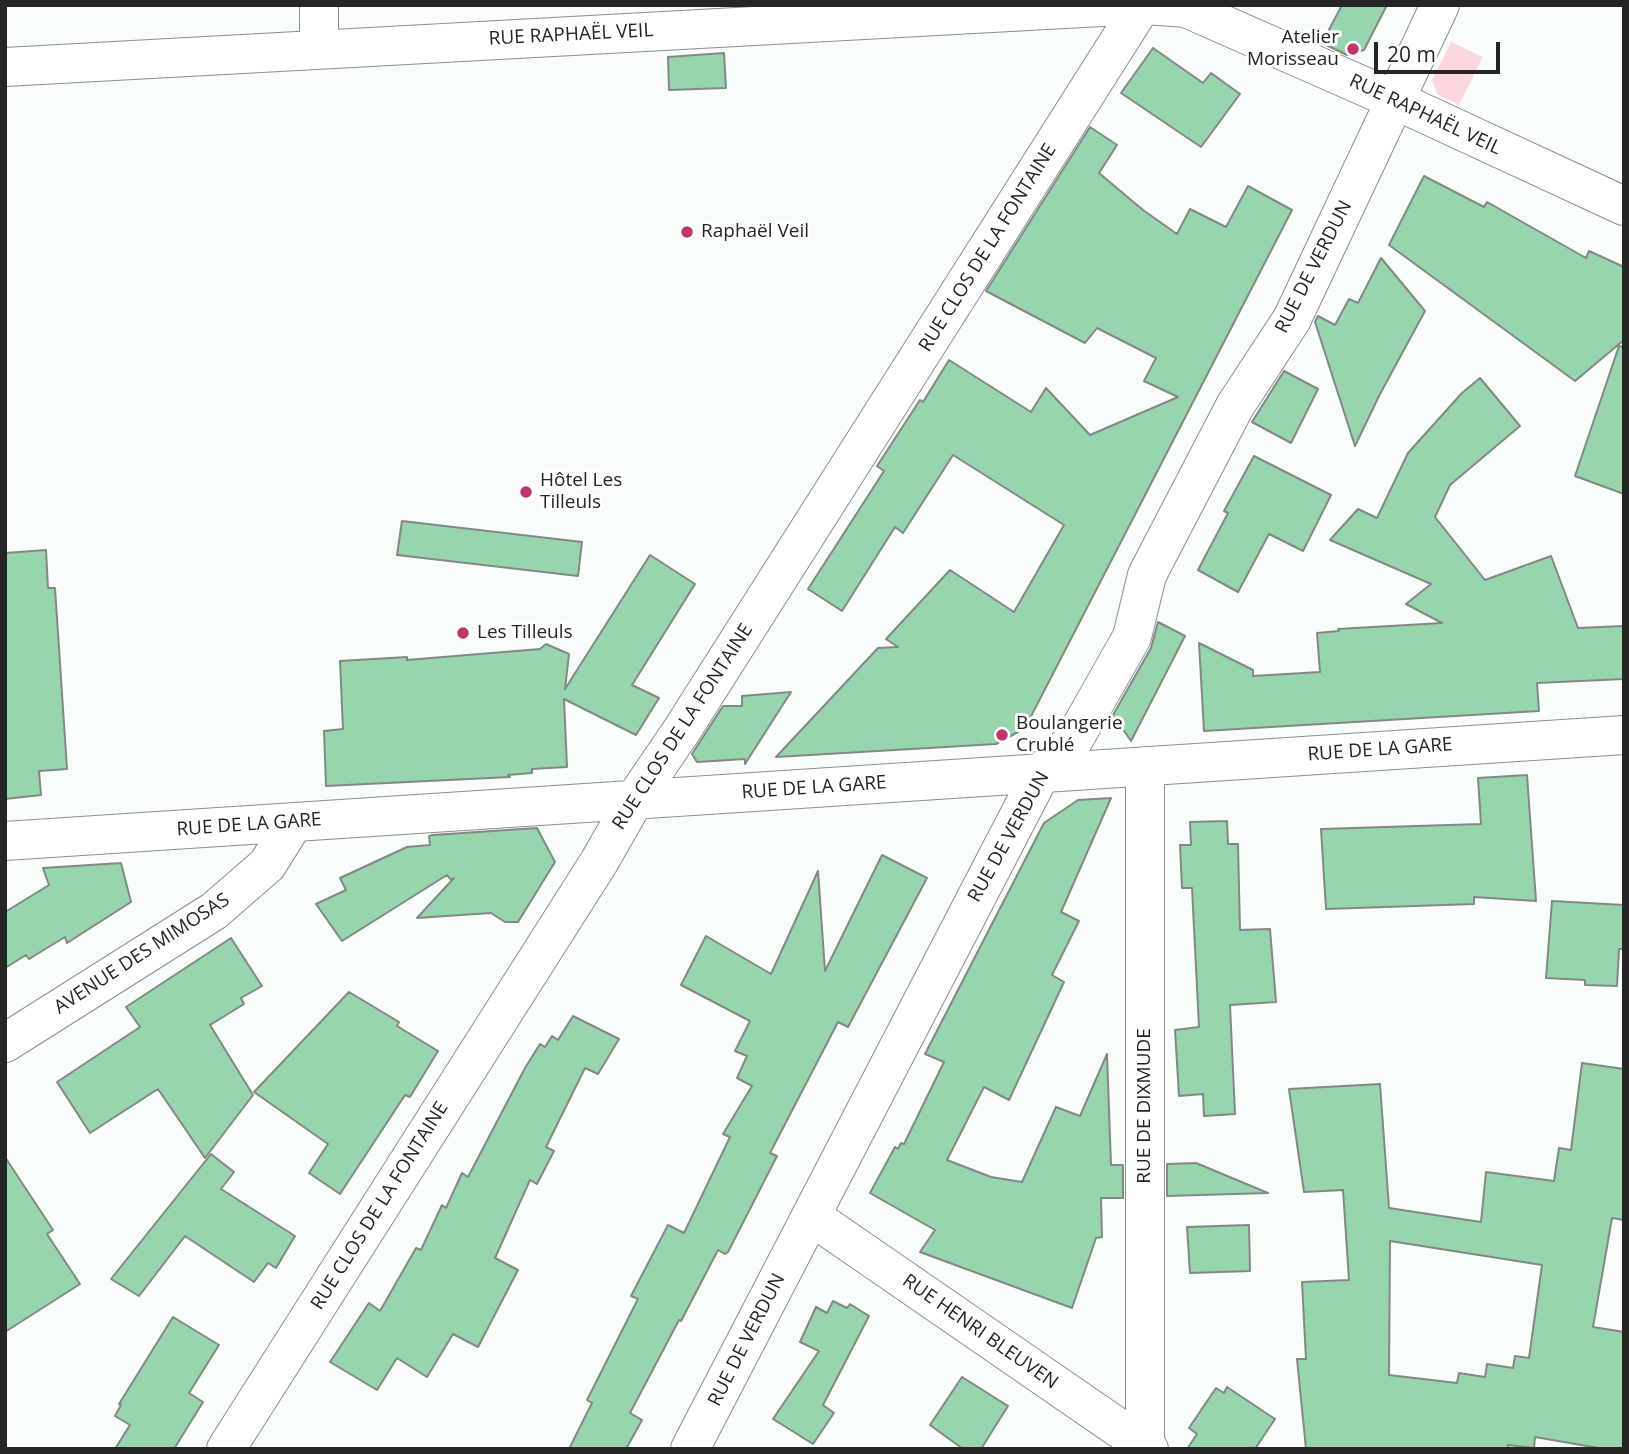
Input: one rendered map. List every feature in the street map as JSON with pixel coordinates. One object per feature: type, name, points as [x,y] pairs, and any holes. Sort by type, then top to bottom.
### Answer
[{"type":"street","points":[[318,49],[319,5]]},
{"type":"street","name":"RUE RAPHAËL VEIL","points":[[5,66],[318,49],[714,17],[1142,5],[1186,8],[1395,100],[1624,206]]},
{"type":"street","name":"RUE CLOS DE LA FONTAINE","points":[[226,1449],[599,862],[635,799],[682,730],[1142,5]]},
{"type":"street","name":"RUE DE VERDUN","points":[[690,1449],[1041,773],[1073,741],[1132,637],[1147,575],[1235,406],[1292,319],[1440,5]]},
{"type":"street","name":"RUE DE LA GARE","points":[[5,841],[1624,735]]},
{"type":"street","name":"RUE DE DIXMUDE","points":[[1145,766],[1147,1447]]},
{"type":"street","name":"AVENUE DES MIMOSAS","points":[[5,1043],[214,911],[267,864],[295,822]]},
{"type":"street","name":"RUE HENRI BLEUVEN","points":[[811,1216],[1147,1447]]},
{"type":"shaded area","points":[[1451,42],[1483,57],[1459,105],[1437,94],[1432,80]]},
{"type":"building","points":[[1342,5],[1387,5],[1364,50],[1347,55],[1322,43]]},
{"type":"building","points":[[1153,48],[1203,83],[1211,73],[1240,94],[1201,147],[1121,93]]},
{"type":"building","points":[[724,53],[726,88],[669,90],[668,57]]},
{"type":"building","points":[[1090,127],[1117,145],[1099,173],[1177,234],[1190,209],[1226,227],[1248,186],[1292,210],[1025,728],[996,744],[776,757],[878,648],[898,647],[886,639],[950,570],[1014,612],[1064,525],[953,455],[903,533],[895,527],[842,611],[808,589],[884,471],[877,466],[949,360],[1031,412],[1046,388],[1090,435],[1178,397],[1144,381],[1156,358],[1097,328],[1085,343],[986,291]]},
{"type":"building","points":[[1424,176],[1484,207],[1487,202],[1586,258],[1589,251],[1624,267],[1624,340],[1575,381],[1389,245]]},
{"type":"building","points":[[1381,258],[1425,311],[1355,446],[1315,322],[1318,316],[1335,325],[1349,299],[1358,303]]},
{"type":"building","points":[[1619,346],[1624,347],[1624,494],[1575,476]]},
{"type":"building","points":[[1284,371],[1318,389],[1291,443],[1252,422]]},
{"type":"building","points":[[1480,378],[1520,426],[1450,485],[1435,517],[1485,580],[1551,556],[1578,628],[1624,626],[1624,679],[1537,683],[1539,711],[1204,731],[1199,643],[1253,670],[1253,676],[1320,672],[1317,633],[1339,631],[1338,629],[1442,623],[1406,604],[1431,584],[1330,540],[1358,509],[1377,518],[1408,453],[1462,393]]},
{"type":"building","points":[[1254,456],[1331,495],[1303,551],[1269,534],[1238,592],[1198,570],[1228,513],[1224,511]]},
{"type":"building","points":[[402,521],[582,542],[578,576],[397,555]]},
{"type":"building","points":[[46,550],[48,588],[55,588],[67,769],[39,771],[41,795],[5,799],[5,553]]},
{"type":"building","points":[[650,555],[695,584],[632,685],[659,698],[636,735],[564,699],[567,767],[532,769],[532,773],[508,775],[510,777],[326,786],[324,731],[343,729],[340,661],[407,657],[407,660],[540,649],[546,644],[569,654],[565,689]]},
{"type":"building","points":[[1158,622],[1185,636],[1131,741],[1113,715],[1151,648]]},
{"type":"building","points":[[791,692],[745,764],[745,759],[697,762],[692,754],[723,706],[742,706],[742,696]]},
{"type":"building","points":[[1527,775],[1536,901],[1474,897],[1474,904],[1326,909],[1321,829],[1481,824],[1478,778]]},
{"type":"building","points":[[1111,798],[1061,912],[1079,921],[1052,975],[1064,982],[1009,1100],[984,1087],[947,1160],[991,1177],[1022,1182],[1056,1107],[1080,1116],[1107,1054],[1111,1165],[1123,1165],[1123,1198],[1101,1198],[1102,1237],[1096,1238],[1072,1308],[920,1252],[935,1230],[870,1193],[895,1147],[898,1149],[901,1143],[904,1144],[944,1062],[925,1054],[1044,823],[1078,800]]},
{"type":"building","points":[[1227,821],[1228,844],[1238,844],[1240,930],[1270,929],[1276,1002],[1230,1005],[1235,1114],[1204,1116],[1203,1094],[1179,1096],[1175,1030],[1199,1027],[1192,888],[1182,888],[1180,845],[1191,845],[1190,822]]},
{"type":"building","points":[[537,828],[555,862],[518,922],[505,922],[491,913],[417,918],[454,878],[451,880],[447,875],[342,941],[316,904],[346,890],[340,878],[407,847],[430,845],[429,836]]},
{"type":"building","points":[[882,855],[927,878],[848,1027],[838,1022],[770,1153],[777,1156],[728,1252],[725,1254],[718,1250],[630,1413],[642,1420],[626,1449],[569,1449],[592,1403],[587,1400],[638,1299],[631,1296],[668,1225],[684,1233],[730,1137],[723,1134],[752,1086],[737,1078],[747,1056],[735,1051],[750,1021],[681,985],[706,936],[771,974],[818,871],[825,971]]},
{"type":"building","points":[[121,863],[131,902],[67,943],[65,937],[29,959],[26,955],[5,968],[5,912],[49,885],[43,868]]},
{"type":"building","points":[[1552,901],[1624,905],[1624,949],[1619,949],[1617,986],[1585,985],[1585,980],[1546,978]]},
{"type":"building","points":[[231,938],[262,986],[241,998],[244,1004],[210,1025],[253,1095],[205,1158],[158,1089],[90,1133],[57,1082],[140,1027],[126,1007]]},
{"type":"building","points":[[349,992],[399,1022],[397,1026],[438,1051],[410,1097],[405,1095],[340,1194],[309,1173],[328,1144],[254,1092]]},
{"type":"building","points":[[573,1016],[619,1039],[598,1074],[585,1068],[546,1147],[554,1151],[537,1184],[530,1180],[495,1258],[518,1270],[478,1347],[453,1334],[427,1377],[397,1358],[377,1390],[330,1362],[369,1303],[380,1311],[416,1248],[421,1250],[442,1205],[446,1208],[462,1173],[468,1177],[540,1044],[545,1047],[552,1036],[558,1040]]},
{"type":"building","points":[[1582,1063],[1624,1069],[1624,1220],[1612,1218],[1593,1327],[1624,1332],[1624,1449],[1604,1449],[1535,1437],[1534,1448],[1508,1445],[1508,1449],[1306,1449],[1297,1359],[1306,1359],[1302,1282],[1349,1280],[1343,1190],[1304,1192],[1289,1089],[1380,1084],[1389,1208],[1481,1222],[1486,1172],[1554,1181],[1559,1148],[1571,1150]],"holes":[[[1390,1241],[1542,1265],[1529,1358],[1515,1356],[1513,1368],[1487,1364],[1485,1377],[1459,1373],[1457,1383],[1389,1375]]]},
{"type":"building","points":[[211,1154],[234,1172],[221,1189],[295,1236],[276,1268],[268,1263],[254,1282],[185,1236],[139,1296],[111,1279]]},
{"type":"building","points":[[5,1157],[53,1230],[47,1234],[80,1284],[5,1332]]},
{"type":"building","points":[[1196,1163],[1268,1193],[1167,1196],[1167,1164]]},
{"type":"building","points":[[1249,1225],[1250,1271],[1190,1273],[1187,1227]]},
{"type":"building","points":[[833,1301],[847,1308],[850,1304],[869,1316],[823,1405],[834,1413],[813,1444],[773,1419],[819,1351],[800,1342],[816,1307],[827,1313]]},
{"type":"building","points":[[173,1317],[219,1345],[189,1393],[203,1402],[174,1449],[115,1449],[130,1425],[115,1416],[121,1405],[119,1404]]},
{"type":"building","points":[[962,1377],[1008,1406],[981,1449],[963,1449],[930,1425]]},
{"type":"building","points":[[1227,1387],[1275,1419],[1255,1449],[1187,1449],[1197,1434],[1189,1428],[1216,1388],[1224,1393]]},
{"type":"place","name":"Atelier Morisseau","points":[[1353,49]]},
{"type":"place","name":"Raphaël Veil","points":[[687,232]]},
{"type":"place","name":"Hôtel Les Tilleuls","points":[[526,492]]},
{"type":"place","name":"Les Tilleuls","points":[[463,633]]},
{"type":"place","name":"Boulangerie Crublé","points":[[1002,735]]}]
